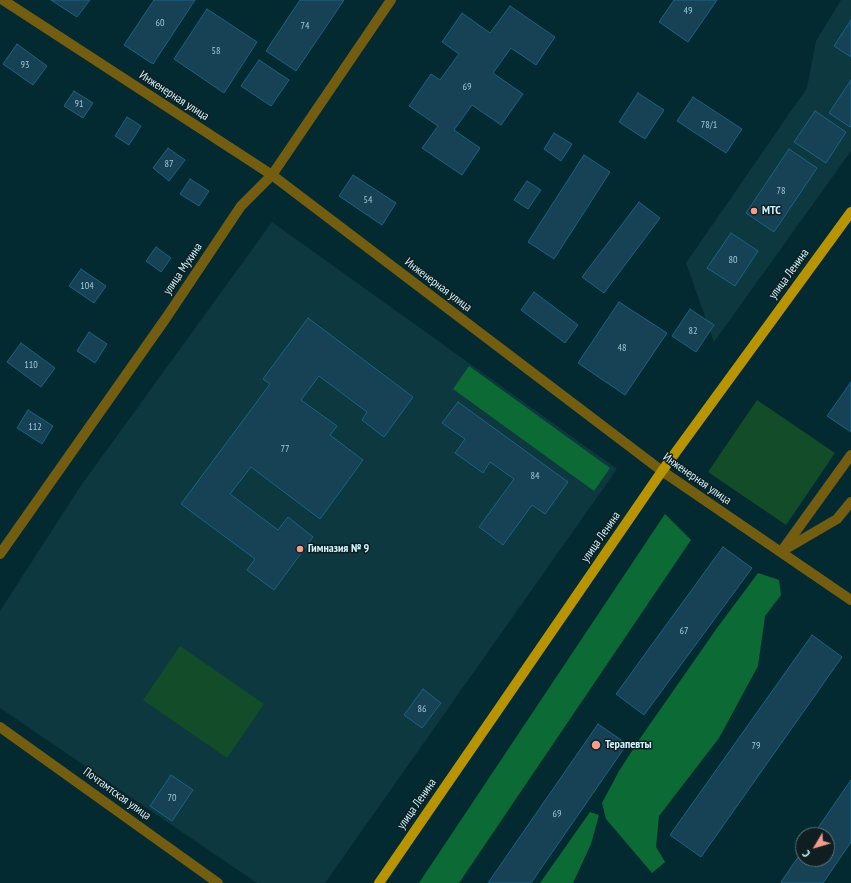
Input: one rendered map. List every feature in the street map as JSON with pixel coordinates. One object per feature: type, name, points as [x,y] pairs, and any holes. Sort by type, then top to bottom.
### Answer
[{"type":"main road","name":"улица Ленина","points":[[379,883],[662,471],[851,212]]},
{"type":"street","name":"Инженерная улица","points":[[3,0],[272,175],[662,471],[851,600]]},
{"type":"street","name":"улица Мухина","points":[[0,554],[166,318],[241,206],[272,175],[391,0]]},
{"type":"street","points":[[781,552],[851,454]]},
{"type":"street","points":[[781,552],[837,519],[851,502]]},
{"type":"street","name":"Почтамтская улица","points":[[0,727],[218,883]]},
{"type":"shaded area","points":[[841,0],[851,0],[851,151],[714,342],[686,263],[807,88],[816,41]]},
{"type":"shaded area","name":"Гимназия № 9","points":[[272,222],[617,469],[325,883],[257,883],[0,708],[0,611],[80,487]]},
{"type":"green space","points":[[469,366],[610,468],[594,491],[453,389]]},
{"type":"green space","points":[[757,400],[835,453],[786,525],[708,472]]},
{"type":"green space","points":[[665,514],[691,540],[459,883],[419,883]]},
{"type":"green space","points":[[758,573],[779,580],[781,595],[765,616],[758,666],[719,738],[659,816],[656,847],[665,862],[652,873],[606,819],[602,803],[619,771],[641,737],[717,628]]},
{"type":"green space","points":[[180,646],[264,704],[227,758],[143,700]]},
{"type":"green space","points":[[590,812],[599,815],[591,844],[573,883],[540,883]]},
{"type":"building","points":[[51,0],[90,0],[77,17]]},
{"type":"building","points":[[154,0],[195,0],[153,64],[124,45]]},
{"type":"building","points":[[300,0],[344,0],[296,71],[266,51]]},
{"type":"building","points":[[674,0],[717,0],[688,42],[659,22]]},
{"type":"building","points":[[510,6],[555,37],[536,65],[511,48],[493,73],[523,94],[501,125],[472,105],[454,130],[480,148],[462,175],[422,148],[438,126],[409,106],[431,74],[440,80],[459,54],[442,42],[462,13],[490,33]]},
{"type":"building","points":[[207,9],[257,42],[224,93],[174,59]]},
{"type":"building","points":[[851,20],[851,57],[834,46]]},
{"type":"building","points":[[17,44],[47,66],[33,85],[3,64]]},
{"type":"building","points":[[259,60],[289,80],[271,106],[241,86]]},
{"type":"building","points":[[851,80],[851,126],[850,127],[829,113]]},
{"type":"building","points":[[74,91],[93,103],[83,118],[64,106]]},
{"type":"building","points":[[638,93],[664,110],[645,139],[619,122]]},
{"type":"building","points":[[693,97],[742,129],[726,153],[677,121]]},
{"type":"building","points":[[815,111],[846,132],[826,163],[794,142]]},
{"type":"building","points":[[127,117],[141,126],[129,145],[115,136]]},
{"type":"building","points":[[554,133],[572,144],[561,161],[544,149]]},
{"type":"building","points":[[168,148],[185,160],[169,181],[153,168]]},
{"type":"building","points":[[789,149],[817,168],[774,232],[746,213]]},
{"type":"building","points":[[584,155],[610,172],[554,259],[528,242]]},
{"type":"building","points":[[353,175],[396,203],[382,225],[339,196]]},
{"type":"building","points":[[190,179],[209,191],[199,206],[180,194]]},
{"type":"building","points":[[527,181],[541,190],[528,209],[514,200]]},
{"type":"building","points":[[639,202],[660,218],[604,293],[582,277]]},
{"type":"building","points":[[731,233],[758,251],[735,286],[707,268]]},
{"type":"building","points":[[156,247],[171,258],[161,272],[146,261]]},
{"type":"building","points":[[81,269],[106,286],[94,303],[69,286]]},
{"type":"building","points":[[534,292],[578,325],[565,343],[521,310]]},
{"type":"building","points":[[619,302],[667,333],[625,395],[578,363]]},
{"type":"building","points":[[690,309],[714,325],[696,352],[672,336]]},
{"type":"building","points":[[308,318],[413,397],[384,437],[362,420],[367,412],[319,376],[301,400],[337,426],[330,435],[363,460],[320,519],[251,467],[230,494],[278,530],[288,517],[313,537],[274,590],[247,570],[255,559],[181,504],[270,384],[263,379]]},
{"type":"building","points":[[89,332],[107,344],[95,363],[77,351]]},
{"type":"building","points":[[21,343],[55,368],[41,387],[7,362]]},
{"type":"building","points":[[851,382],[851,432],[827,416]]},
{"type":"building","points":[[458,402],[568,482],[545,514],[532,505],[503,545],[479,527],[514,479],[490,462],[483,473],[455,453],[465,439],[442,423]]},
{"type":"building","points":[[28,410],[53,426],[42,444],[17,428]]},
{"type":"building","points":[[723,547],[752,568],[644,715],[616,694]]},
{"type":"building","points":[[812,635],[842,657],[701,857],[670,835]]},
{"type":"building","points":[[423,689],[441,703],[422,728],[404,715]]},
{"type":"building","points":[[598,724],[627,744],[531,883],[488,883]]},
{"type":"building","points":[[171,775],[193,790],[172,821],[150,806]]},
{"type":"building","points":[[851,780],[851,842],[835,865],[835,827],[819,827]]},
{"type":"building","points":[[795,862],[795,867],[834,867],[823,883],[781,882]]},
{"type":"place","name":"МТС","points":[[754,211]]},
{"type":"place","name":"Гимназия № 9","points":[[300,549]]},
{"type":"place","name":"Терапевты","points":[[596,745]]}]
